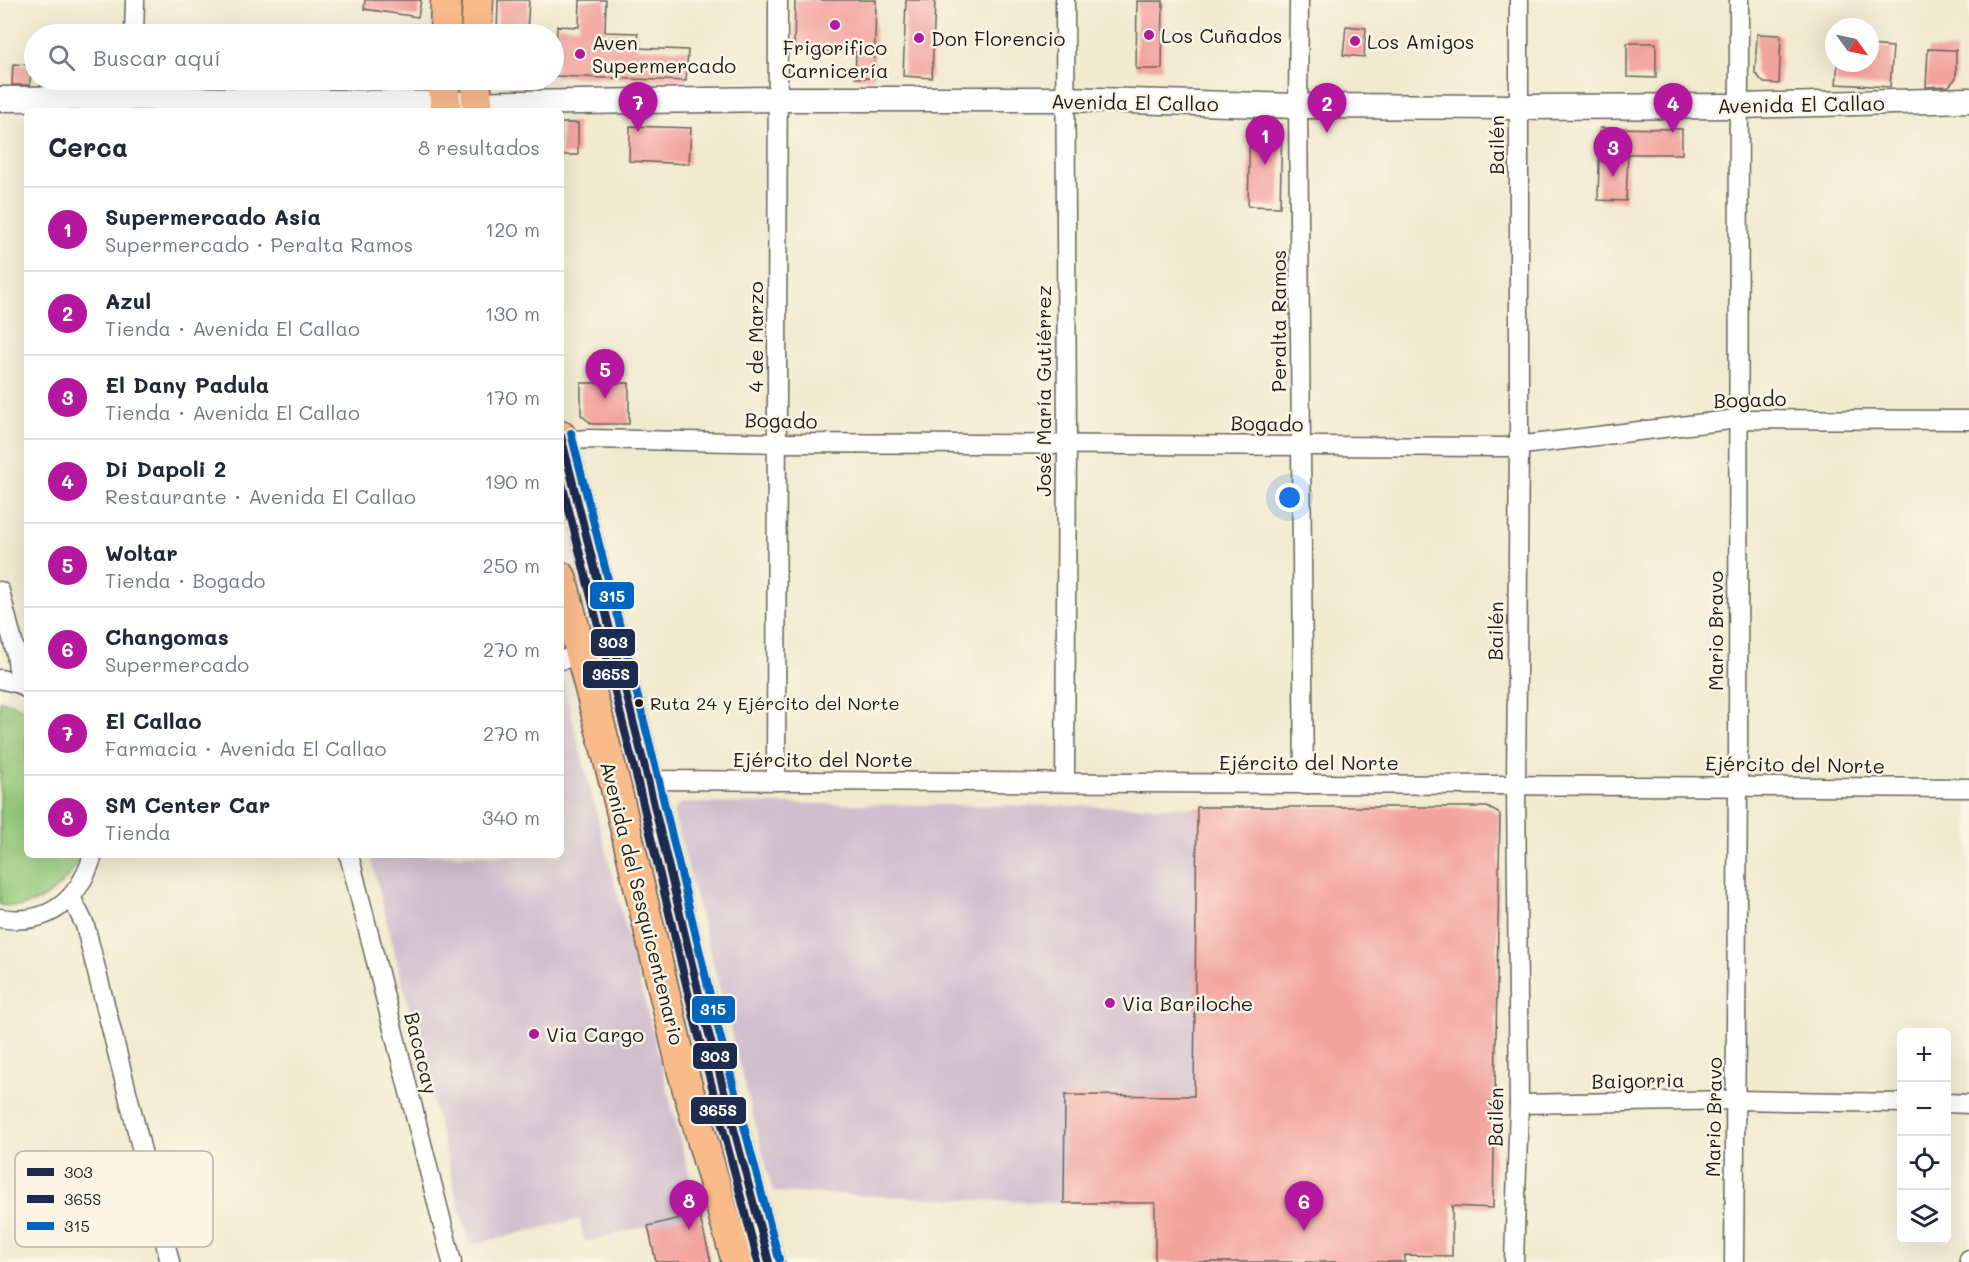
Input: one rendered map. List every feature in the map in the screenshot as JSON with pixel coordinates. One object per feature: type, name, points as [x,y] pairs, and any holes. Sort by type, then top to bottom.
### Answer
[{"type":"main road","points":[[445,24],[446,0]]},
{"type":"main road","points":[[477,24],[478,0]]},
{"type":"main road","name":"Avenida del Sesquicentenario","points":[[564,447],[648,780],[705,1019],[769,1262]]},
{"type":"main road","name":"Avenida del Sesquicentenario","points":[[564,601],[571,658],[615,784],[683,1072],[737,1262]]},
{"type":"street","points":[[134,24],[135,0]]},
{"type":"street","name":"4 de Marzo","points":[[776,781],[778,0]]},
{"type":"street","name":"José María Gutiérrez","points":[[1065,0],[1067,443],[1065,782]]},
{"type":"street","name":"Peralta Ramos","points":[[1299,0],[1304,785]]},
{"type":"street","name":"Bailén","points":[[1514,1262],[1519,1104],[1516,785],[1520,446],[1519,0]]},
{"type":"street","name":"Mario Bravo","points":[[1734,1262],[1740,0]]},
{"type":"street","name":"Avenida El Callao","points":[[0,99],[120,90]]},
{"type":"street","name":"Avenida El Callao","points":[[135,90],[159,105],[444,98],[1064,99],[1298,106],[1518,107],[1738,106],[1969,100]]},
{"type":"street","name":"Bogado","points":[[564,439],[778,443],[1520,446],[1738,419],[1969,420]]},
{"type":"street","points":[[0,591],[24,686]]},
{"type":"street","points":[[571,658],[615,652]]},
{"type":"street","points":[[0,679],[24,686]]},
{"type":"street","name":"Ejército del Norte","points":[[648,780],[1969,788]]},
{"type":"street","points":[[0,918],[29,919],[46,915],[71,897],[88,872],[92,858]]},
{"type":"street","name":"Bacacay","points":[[350,858],[452,1262]]},
{"type":"street","points":[[71,897],[85,926],[142,1151]]},
{"type":"street","name":"Baigorria","points":[[1519,1104],[1736,1100],[1897,1103]]},
{"type":"street","points":[[1951,1103],[1969,1104]]},
{"type":"street","points":[[166,1247],[170,1262]]},
{"type":"shaded area","name":"Via Cargo","points":[[564,687],[699,1213],[584,1242],[580,1219],[469,1245],[371,858],[564,858]]},
{"type":"shaded area","name":"Via Bariloche","points":[[681,803],[1487,807],[1500,814],[1493,1208],[1064,1203],[773,1192],[673,811]]},
{"type":"green space","points":[[0,701],[24,710],[24,858],[79,858],[71,873],[48,895],[30,904],[0,905]]},
{"type":"building","points":[[365,0],[421,0],[418,17],[364,9]]},
{"type":"building","points":[[498,0],[529,0],[528,24],[497,24]]},
{"type":"building","points":[[580,0],[606,0],[605,32],[638,33],[637,48],[688,50],[686,81],[564,76],[564,26],[579,27]]},
{"type":"building","name":"Frigorifico Carnicería","points":[[795,0],[876,0],[874,78],[855,78],[856,52],[794,51]]},
{"type":"building","name":"Don Florencio","points":[[906,0],[935,0],[932,78],[903,76]]},
{"type":"building","name":"Los Cuñados","points":[[1137,1],[1163,1],[1162,69],[1136,69]]},
{"type":"building","name":"Los Amigos","points":[[1346,26],[1366,28],[1364,57],[1343,55]]},
{"type":"building","points":[[1757,34],[1781,35],[1779,84],[1764,83],[1755,73]]},
{"type":"building","points":[[1627,43],[1656,43],[1656,78],[1627,77]]},
{"type":"building","points":[[1879,46],[1893,47],[1890,87],[1836,84],[1837,72],[1879,72]]},
{"type":"building","points":[[1928,49],[1956,50],[1956,78],[1949,86],[1926,87]]},
{"type":"building","points":[[13,64],[24,65],[24,85],[12,85]]},
{"type":"building","points":[[564,123],[578,123],[578,155],[564,155]]},
{"type":"building","points":[[1250,125],[1282,125],[1280,207],[1248,206]]},
{"type":"building","points":[[630,126],[691,128],[689,164],[629,161]]},
{"type":"building","points":[[1600,128],[1682,129],[1682,154],[1628,154],[1626,201],[1598,200]]},
{"type":"building","points":[[581,383],[629,383],[629,424],[592,424],[581,415]]},
{"type":"building","points":[[1197,807],[1487,807],[1500,814],[1493,1208],[1452,1206],[1452,1256],[1405,1255],[1405,1262],[1155,1262],[1155,1203],[1064,1203],[1065,1095],[1194,1096]]},
{"type":"building","points":[[699,1213],[711,1262],[656,1262],[648,1226]]},
{"type":"transit line","name":"315","points":[[571,433],[658,777],[715,1016],[779,1259]]},
{"type":"transit line","name":"303","points":[[564,448],[648,780],[705,1019],[769,1262]]},
{"type":"transit line","name":"365S","points":[[564,491],[638,783],[695,1022],[758,1262]]},
{"type":"place","name":"Frigorifico Carnicería","points":[[835,25]]},
{"type":"place","name":"Los Cuñados","points":[[1149,35]]},
{"type":"place","name":"Don Florencio","points":[[919,38]]},
{"type":"place","name":"Los Amigos","points":[[1355,41]]},
{"type":"place","name":"Aven Supermercado","points":[[580,54]]},
{"type":"place","name":"El Callao","points":[[638,132]]},
{"type":"place","name":"Azul","points":[[1327,133]]},
{"type":"place","name":"Di Dapoli 2","points":[[1673,133]]},
{"type":"place","name":"Supermercado Asia","points":[[1265,165]]},
{"type":"place","name":"El Dany Padula","points":[[1613,177]]},
{"type":"place","name":"Woltar","points":[[605,399]]},
{"type":"place","name":"Ruta 24 y Ejército del Norte","points":[[639,703]]},
{"type":"place","name":"Via Bariloche","points":[[1110,1003]]},
{"type":"place","name":"Via Cargo","points":[[534,1034]]},
{"type":"place","name":"SM Center Car","points":[[689,1230]]},
{"type":"place","name":"Changomas","points":[[1304,1231]]}]
